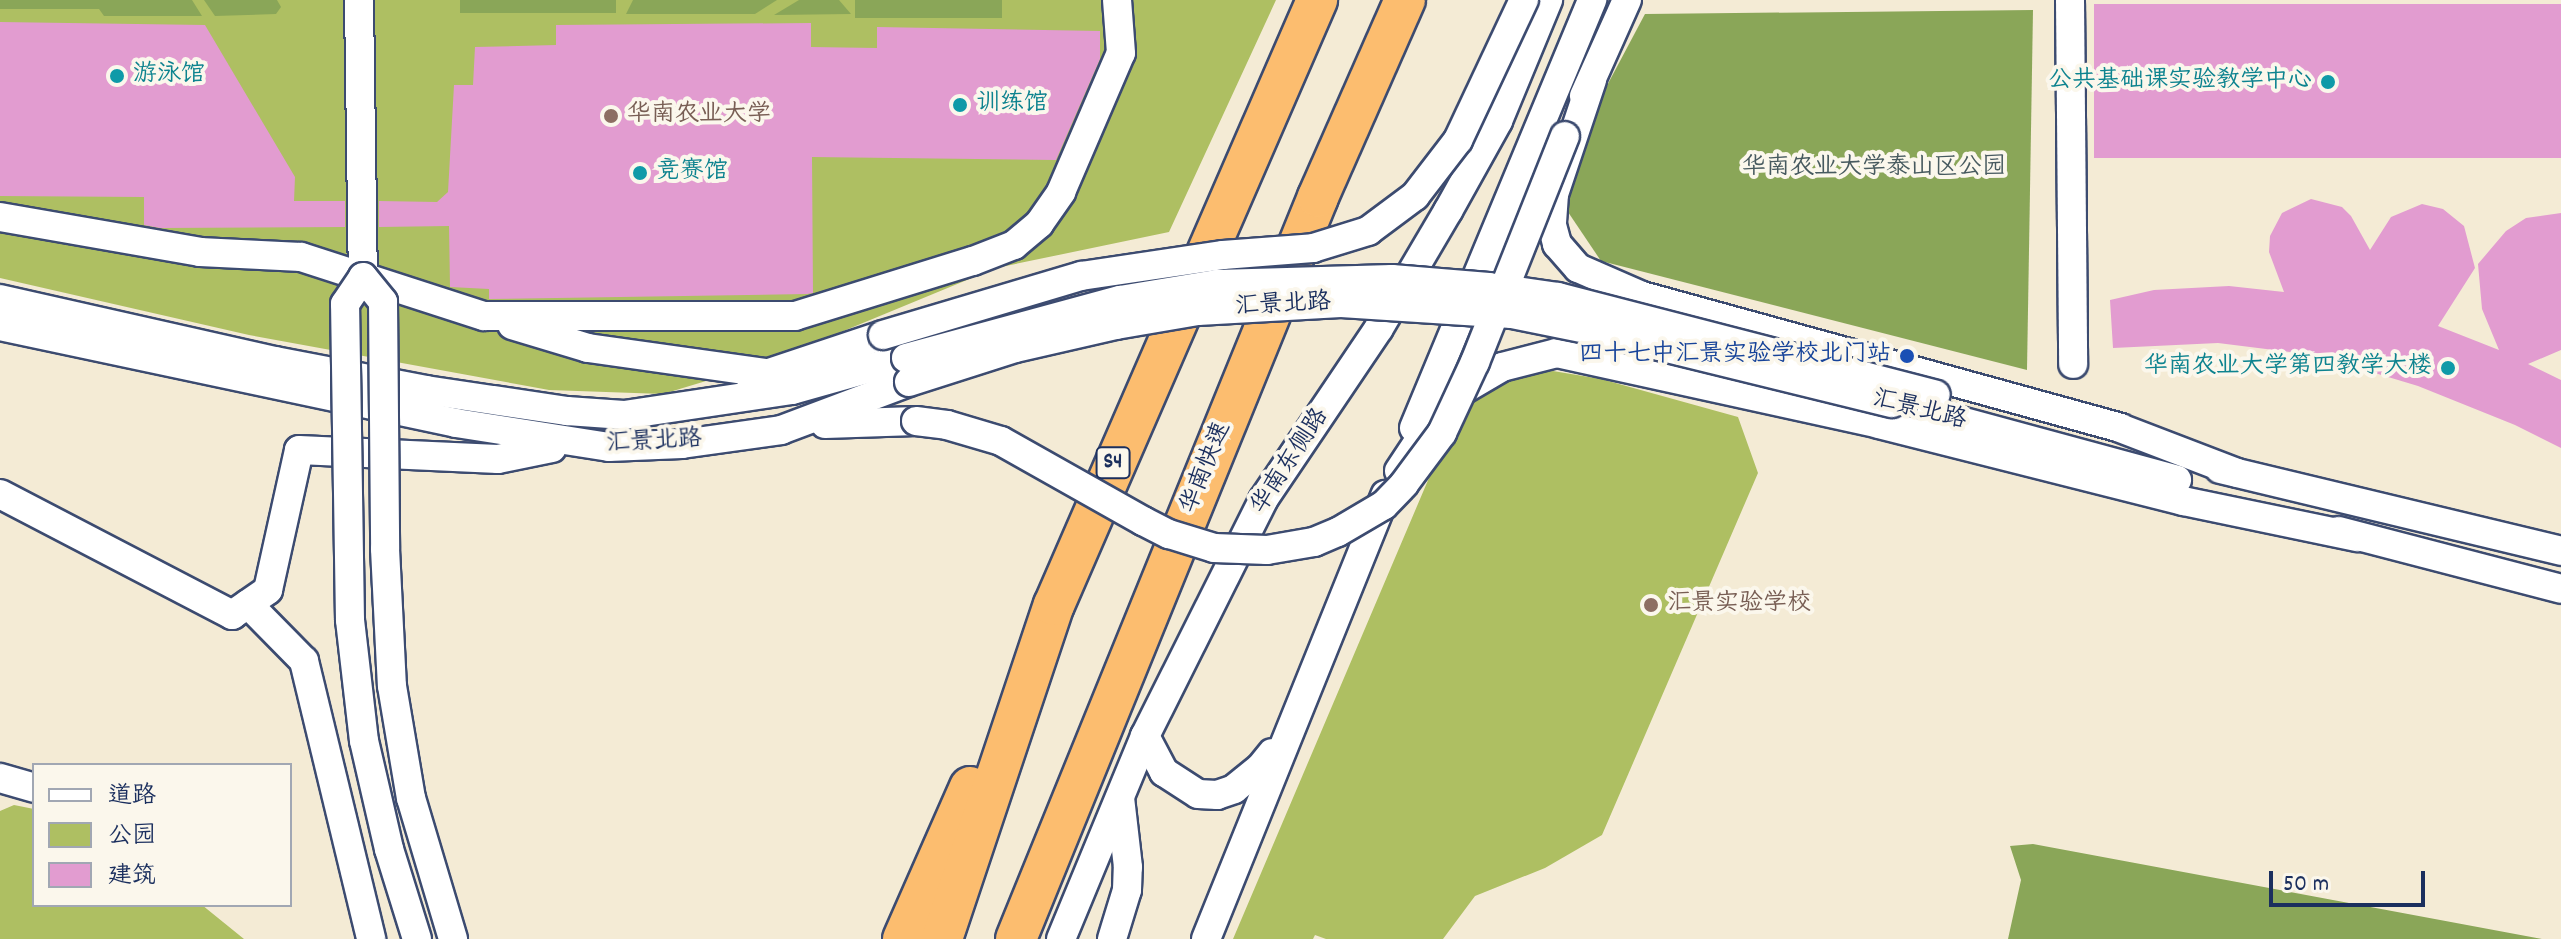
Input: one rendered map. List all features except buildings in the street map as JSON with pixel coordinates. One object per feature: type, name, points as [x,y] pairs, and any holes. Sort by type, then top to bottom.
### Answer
[{"type":"highway","points":[[1243,162],[1306,0]]},
{"type":"highway","name":"S4","points":[[942,939],[1054,605],[1243,162],[1317,0]]},
{"type":"highway","name":"华南快速","points":[[1016,939],[1318,197],[1401,10]]},
{"type":"highway","points":[[903,939],[1054,605]]},
{"type":"street","points":[[359,0],[363,277],[345,304],[353,651],[364,741],[375,797],[417,939]]},
{"type":"street","points":[[484,316],[795,316],[1014,245],[1039,224],[1061,192],[1121,53],[1117,0]]},
{"type":"street","points":[[666,410],[883,335],[1081,276],[1223,255],[1313,248],[1368,231],[1415,196],[1458,140],[1524,0]]},
{"type":"street","name":"华南东侧路","points":[[1061,939],[1145,736],[1263,500],[1379,328],[1498,121],[1548,0]]},
{"type":"street","points":[[1206,939],[1287,733],[1592,0]]},
{"type":"street","points":[[781,430],[863,420],[947,425],[1001,441],[1143,521],[1169,534],[1214,548],[1267,550],[1314,542],[1338,532],[1384,505],[1404,484],[1442,433],[1475,362],[1565,136],[1627,0]]},
{"type":"street","points":[[2070,0],[2073,364]]},
{"type":"street","points":[[1592,80],[1554,194],[1552,225],[1557,244],[1578,268],[1642,296],[2120,428],[2237,473]]},
{"type":"street","points":[[0,217],[200,252],[301,257],[588,348],[766,373]]},
{"type":"street","points":[[363,277],[383,302],[387,625],[398,729],[411,798],[453,939]]},
{"type":"street","name":"汇景北路","points":[[0,299],[260,357],[426,390],[567,411],[624,415],[907,370],[1116,325],[1198,311],[1341,303],[1429,306],[1512,314],[1934,404],[2561,551]]},
{"type":"street","name":"汇景北路","points":[[0,326],[320,396],[572,443],[645,447],[781,430],[907,370]]},
{"type":"street","points":[[1390,484],[1440,409],[1463,390],[1502,367],[1557,353],[1879,424],[2183,501],[2357,537]]},
{"type":"street","name":"汇景北路","points":[[1934,404],[2216,490],[2357,537],[2561,589]]},
{"type":"street","points":[[0,494],[232,615],[268,590],[299,450],[498,459],[572,443]]},
{"type":"street","points":[[248,604],[304,661],[371,939]]},
{"type":"street","points":[[1145,736],[1164,772],[1198,794],[1217,795],[1249,779],[1287,733]]},
{"type":"street","points":[[0,778],[32,787]]},
{"type":"street","points":[[1112,939],[1127,890],[1128,867],[1120,797]]},
{"type":"green space","name":"华南农业大学","points":[[0,0],[1276,0],[1169,232],[996,268],[766,363],[663,394],[549,390],[249,335],[0,278]]},
{"type":"green space","points":[[0,0],[192,0],[202,16],[104,16],[99,9],[0,9]]},
{"type":"green space","points":[[204,0],[277,0],[281,7],[276,14],[215,16]]},
{"type":"green space","points":[[460,0],[616,0],[616,13],[460,13]]},
{"type":"green space","points":[[633,0],[777,0],[755,14],[626,14]]},
{"type":"green space","points":[[799,0],[839,0],[851,14],[774,15]]},
{"type":"green space","points":[[855,0],[1002,0],[1002,18],[855,18]]},
{"type":"green space","name":"华南农业大学泰山区公园","points":[[2033,10],[2027,370],[1601,261],[1568,212],[1569,157],[1645,14]]},
{"type":"green space","points":[[1553,371],[1601,379],[1738,417],[1758,473],[1602,835],[1545,868],[1475,896],[1443,939],[1326,939],[1315,935],[1313,939],[1233,939],[1460,405],[1515,375]]},
{"type":"green space","points":[[14,805],[32,809],[32,907],[204,907],[244,939],[0,939],[0,811]]},
{"type":"green space","points":[[2033,844],[2542,939],[2008,939],[2021,880],[2010,846]]},
{"type":"place","name":"游泳馆","points":[[117,76]]},
{"type":"place","name":"公共基础课实验教学中心","points":[[2328,82]]},
{"type":"place","name":"训练馆","points":[[960,105]]},
{"type":"place","name":"华南农业大学","points":[[611,116]]},
{"type":"place","name":"竞赛馆","points":[[640,173]]},
{"type":"place","name":"四十七中汇景实验学校北门站","points":[[1907,356]]},
{"type":"place","name":"华南农业大学第四教学大楼","points":[[2448,368]]},
{"type":"place","name":"汇景实验学校","points":[[1651,605]]}]
